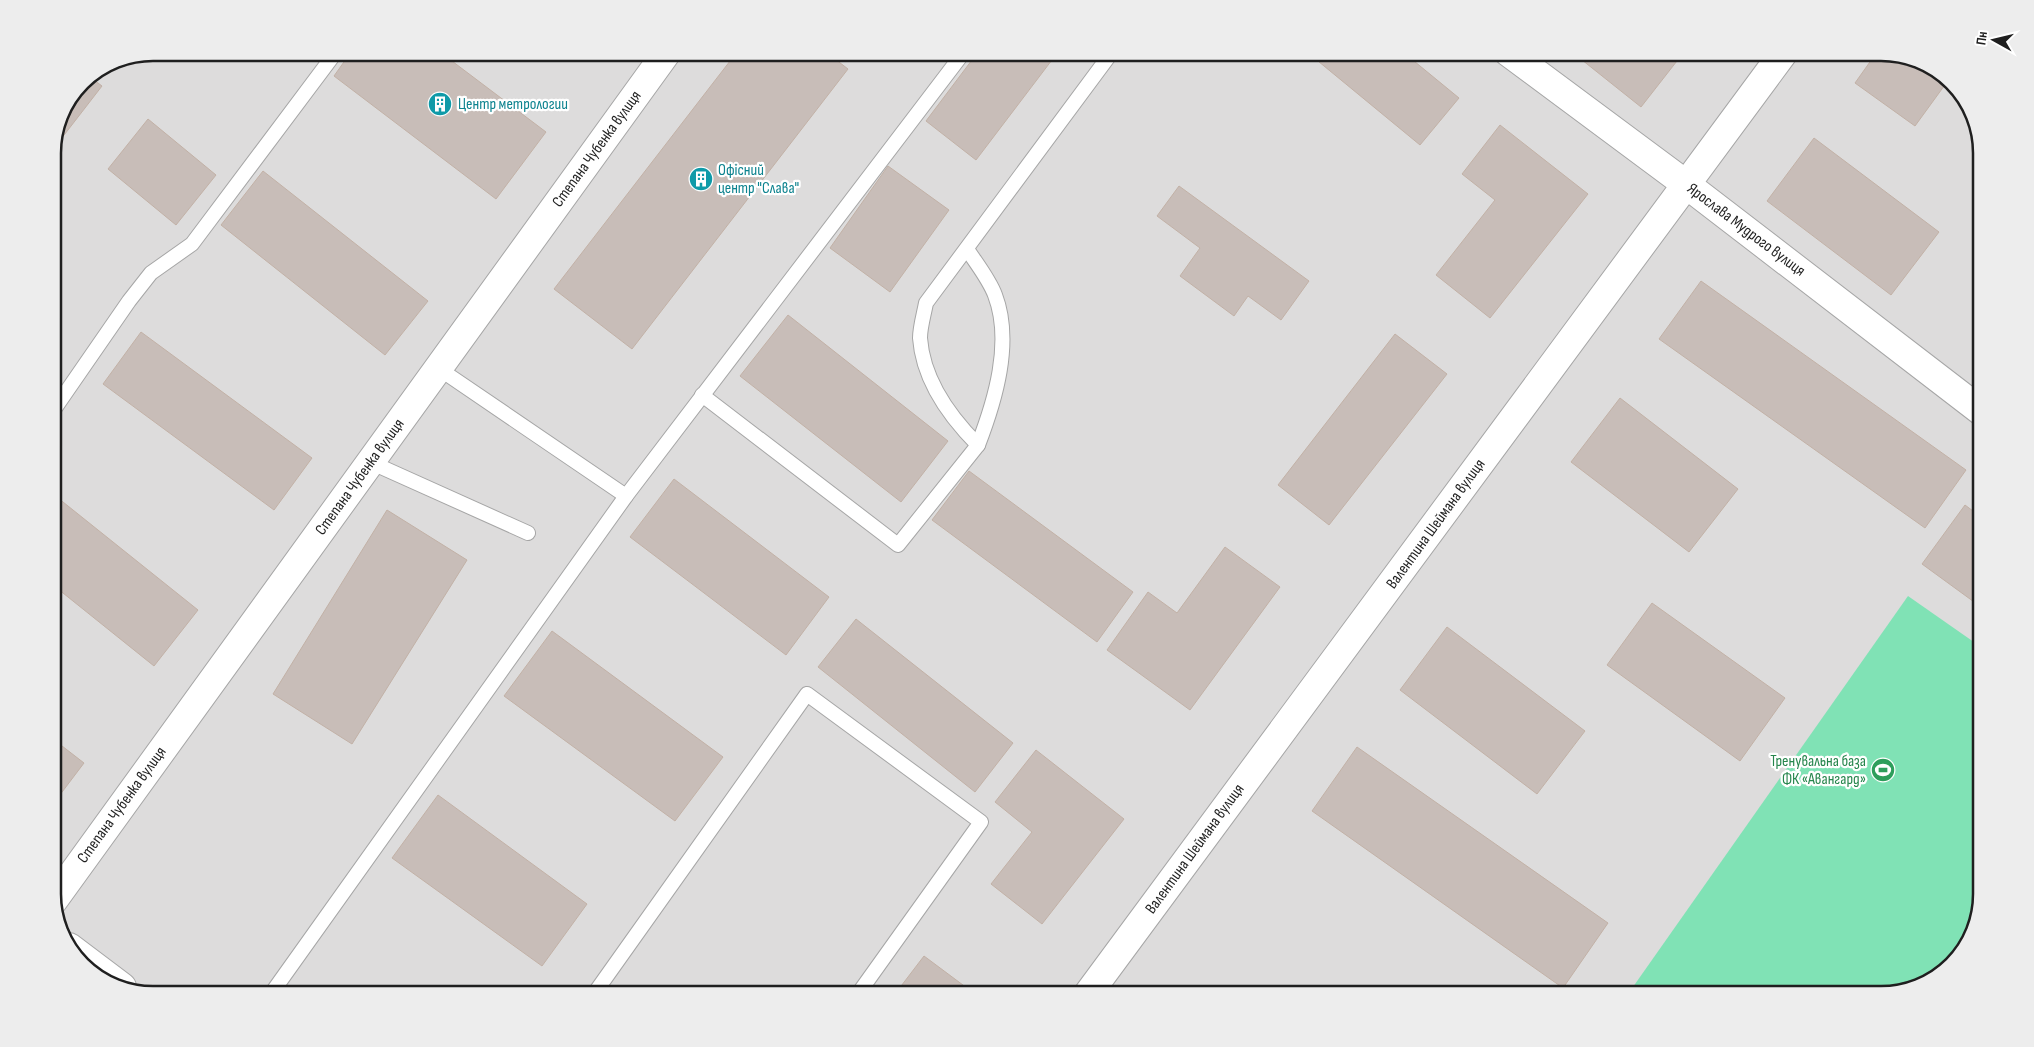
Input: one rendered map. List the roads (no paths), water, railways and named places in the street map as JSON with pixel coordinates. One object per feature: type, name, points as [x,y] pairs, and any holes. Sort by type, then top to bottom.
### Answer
[{"type":"street","name":"Степана Чубенка вулиця","points":[[61,890],[660,61]]},
{"type":"street","name":"Ярослава Мудрого вулиця","points":[[1520,61],[1687,185],[1973,405]]},
{"type":"street","name":"Валентина Шеймана вулиця","points":[[1094,986],[1777,61]]},
{"type":"lane","points":[[61,399],[129,301],[151,273],[192,244],[329,61]]},
{"type":"lane","points":[[277,986],[626,496],[957,61]]},
{"type":"lane","points":[[978,445],[962,429],[928,376],[920,337],[926,303],[1105,61]]},
{"type":"lane","points":[[702,395],[898,545],[978,445],[992,410],[1000,374],[1002,327],[995,294],[967,249]]},
{"type":"lane","points":[[438,368],[626,496]]},
{"type":"lane","points":[[370,462],[528,533]]},
{"type":"lane","points":[[600,986],[807,694],[981,822],[864,986]]},
{"type":"place","name":"Центр метрологии","points":[[440,104]]},
{"type":"place","name":"Офісний центр \"Слава\"","points":[[701,179]]},
{"type":"place","name":"Тренувальна база ФК «Авангард»","points":[[1883,770]]}]
